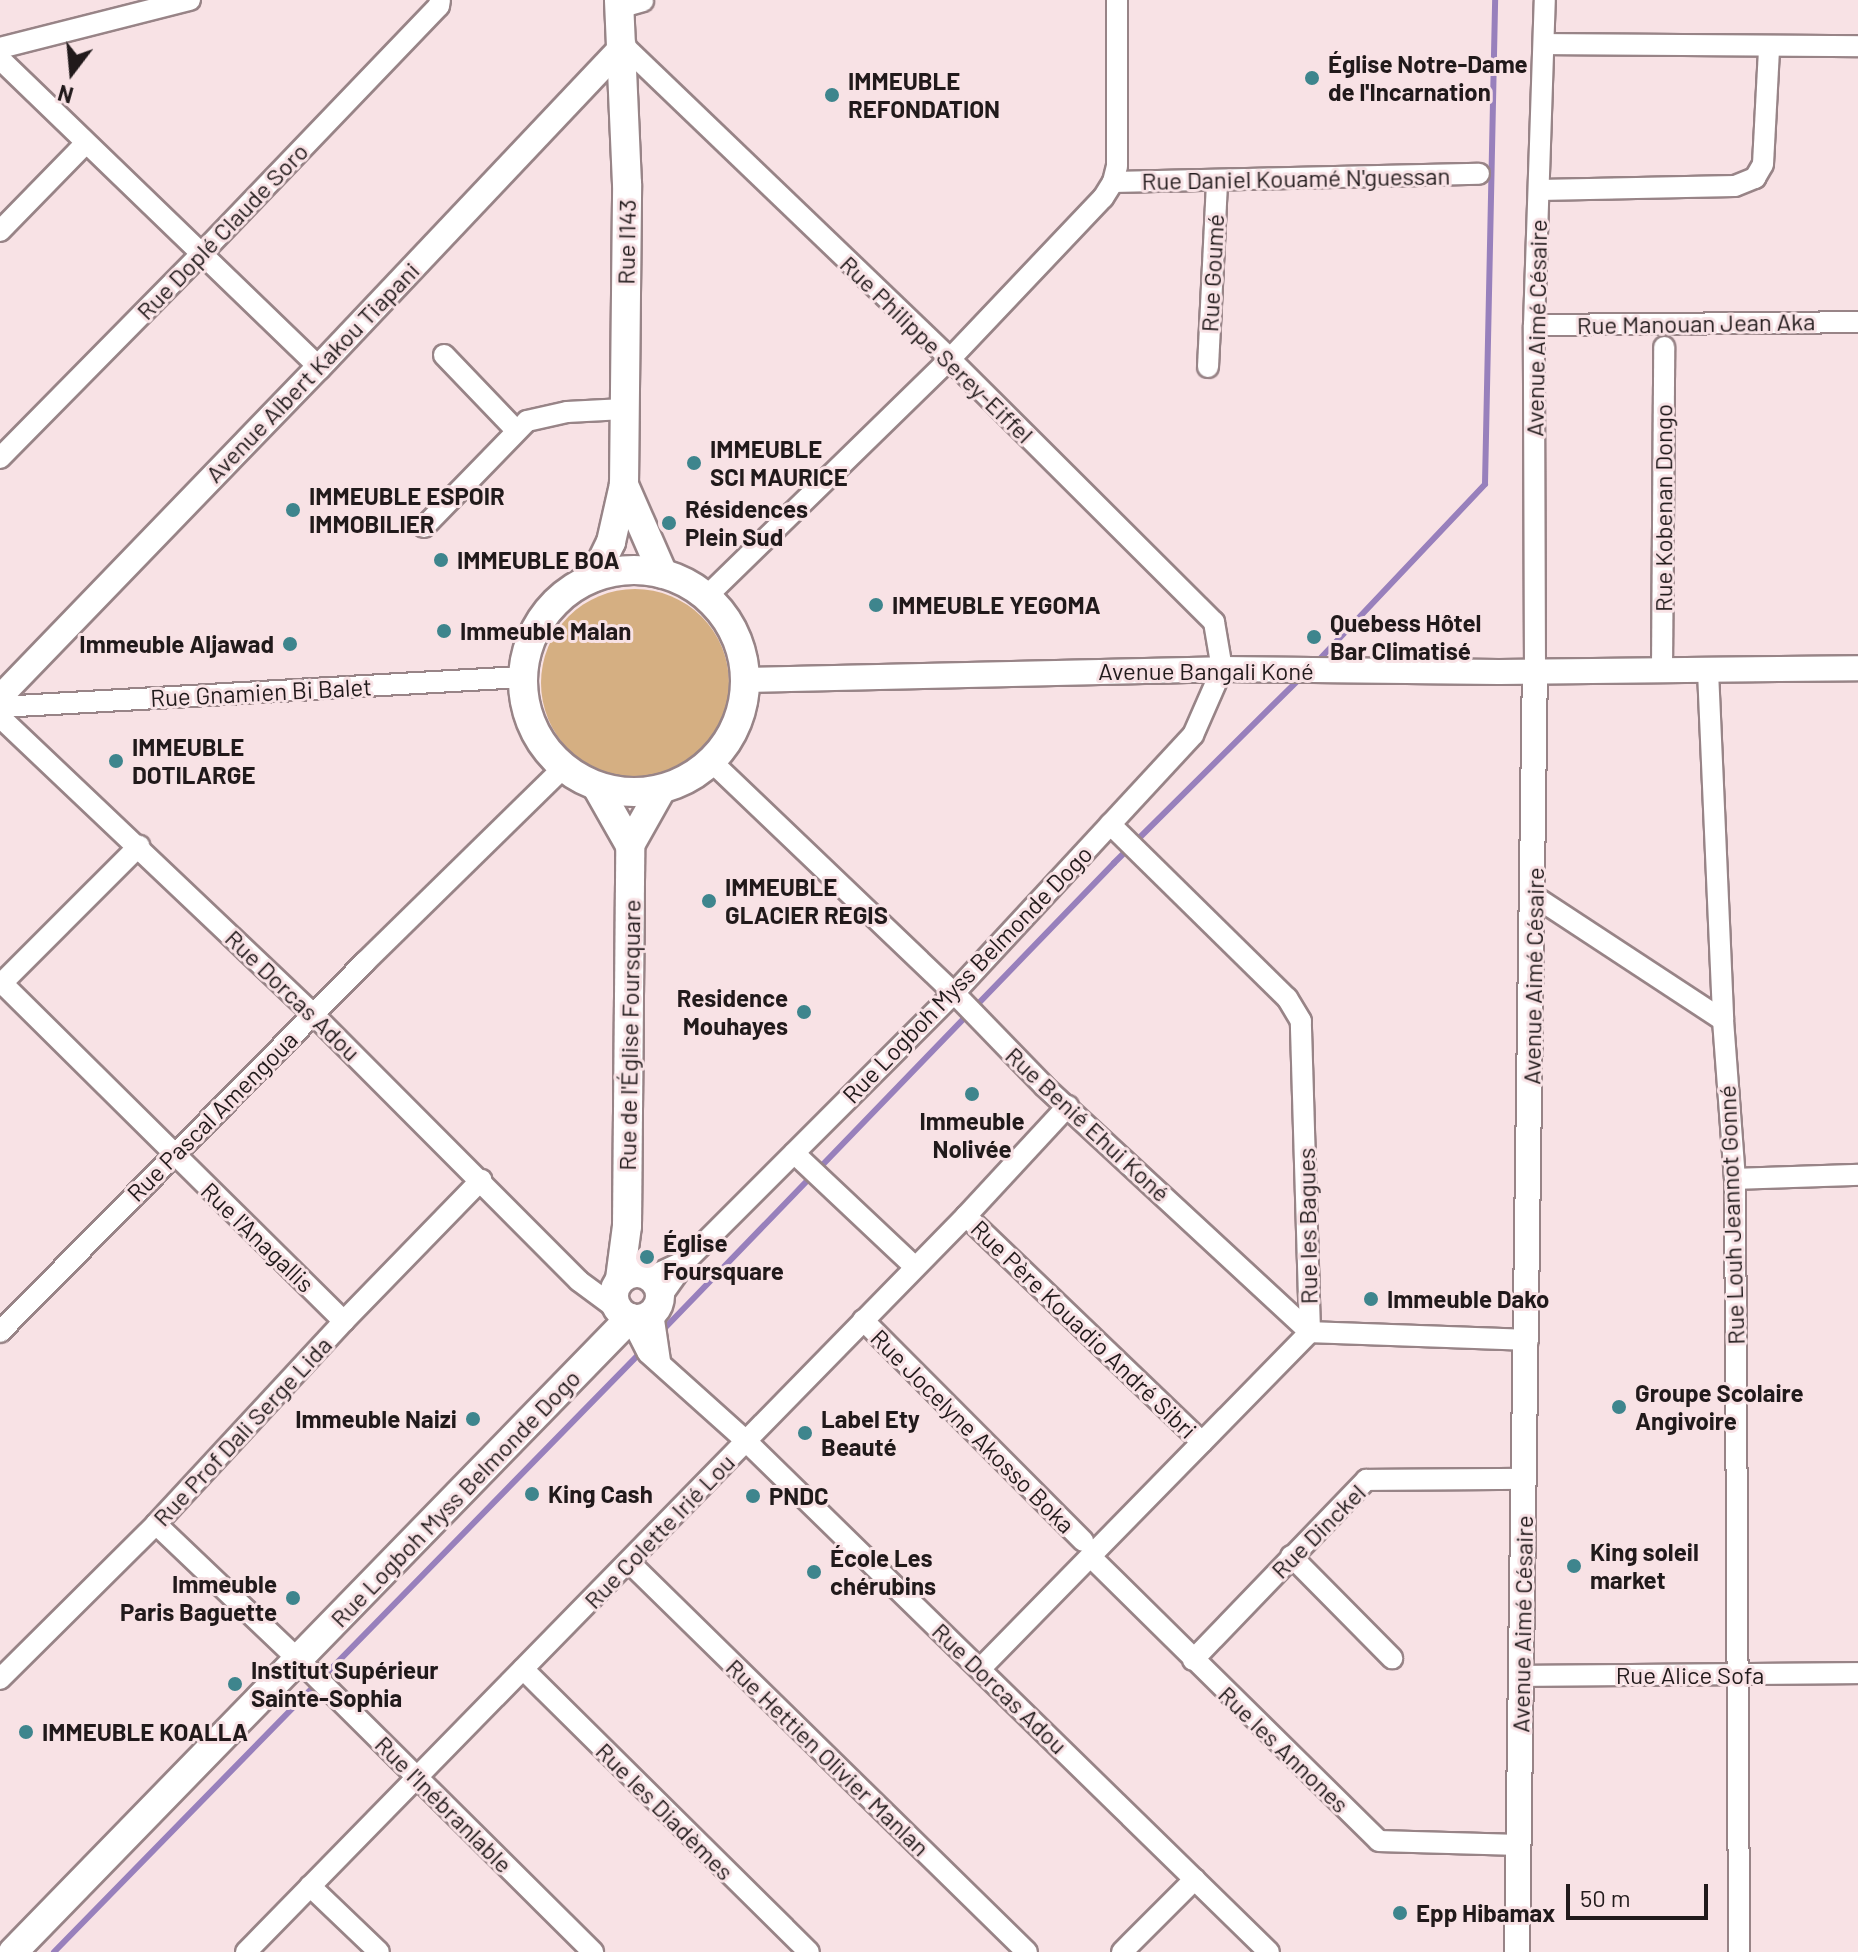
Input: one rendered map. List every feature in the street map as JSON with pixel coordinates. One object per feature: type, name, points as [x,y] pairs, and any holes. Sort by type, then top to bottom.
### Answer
[{"type":"main road","name":"Rue I143","points":[[594,577],[611,542],[624,485],[627,184],[623,45],[627,3]]},
{"type":"main road","name":"Rue I143","points":[[624,485],[663,574]]},
{"type":"main road","points":[[625,570],[663,574],[707,596],[734,632],[742,653],[746,680],[742,713],[734,731],[712,762],[689,779],[661,790],[629,793],[597,787],[563,768],[541,744],[526,712],[522,677],[528,645],[543,616],[565,592],[594,577],[625,570]]},
{"type":"main road","points":[[597,787],[630,845]]},
{"type":"main road","name":"Rue de l'Église Foursquare","points":[[642,1314],[627,1226],[630,845],[661,790]]},
{"type":"main road","name":"Rue Logboh Myss Belmonde Dogo","points":[[13,1952],[298,1659],[642,1314]]},
{"type":"street","points":[[0,48],[190,0]]},
{"type":"street","name":"Rue Doplé Claude Soro","points":[[0,458],[200,255],[439,6],[440,0]]},
{"type":"street","points":[[707,596],[950,359],[1093,210],[1113,182],[1118,147],[1117,0]]},
{"type":"street","name":"Avenue Aimé Césaire","points":[[1517,1952],[1534,896],[1534,325],[1545,0]]},
{"type":"street","points":[[1544,44],[1769,48],[1858,46]]},
{"type":"street","name":"Rue Philippe Serey-Eiffel","points":[[623,45],[950,359],[1214,622],[1222,669]]},
{"type":"street","name":"Avenue Albert Kakou Tiapani","points":[[0,697],[319,367],[623,45]]},
{"type":"street","points":[[1539,190],[1735,186],[1755,178],[1763,164],[1769,48]]},
{"type":"street","points":[[0,59],[319,367]]},
{"type":"street","points":[[0,231],[86,143]]},
{"type":"street","name":"Rue Daniel Kouamé N'guessan","points":[[1113,182],[1479,174]]},
{"type":"street","name":"Rue Goumé","points":[[1208,367],[1217,180]]},
{"type":"street","name":"Rue Manouan Jean Aka","points":[[1534,325],[1858,322]]},
{"type":"street","name":"Rue Kobenan Dongo","points":[[1662,669],[1664,347]]},
{"type":"street","points":[[444,355],[516,430]]},
{"type":"street","points":[[424,527],[516,430],[543,416],[624,409]]},
{"type":"street","name":"Avenue Bangali Koné","points":[[746,680],[1222,669],[1708,671],[1858,668]]},
{"type":"street","name":"Rue Logboh Myss Belmonde Dogo","points":[[642,1314],[687,1260],[954,993],[1193,735],[1222,669]]},
{"type":"street","name":"Rue Louh Jeannot Gonné","points":[[1708,671],[1723,1020],[1735,1179],[1739,1952]]},
{"type":"street","name":"Rue Gnamien Bi Balet","points":[[0,707],[522,677]]},
{"type":"street","name":"Rue Dorcas Adou","points":[[0,717],[314,1015],[579,1281],[642,1314],[746,1441],[1269,1952]]},
{"type":"street","name":"Rue Benié Ehui Koné","points":[[712,762],[1068,1106],[1310,1332]]},
{"type":"street","name":"Rue Pascal Amengoua","points":[[0,1332],[174,1154],[563,768]]},
{"type":"street","name":"Rue les Bagues","points":[[980,1669],[1087,1549],[1202,1442],[1310,1332],[1301,1021],[1287,998],[1110,824]]},
{"type":"street","points":[[1,984],[139,846]]},
{"type":"street","points":[[1534,896],[1723,1020]]},
{"type":"street","name":"Rue l'Anagallis","points":[[1,984],[344,1321]]},
{"type":"street","name":"Rue Colette Irié Lou","points":[[246,1952],[966,1216],[1068,1106]]},
{"type":"street","points":[[794,1153],[915,1267]]},
{"type":"street","points":[[1735,1179],[1858,1175]]},
{"type":"street","name":"Rue Prof Dali Serge Lida","points":[[0,1679],[156,1524],[344,1321],[481,1180]]},
{"type":"street","name":"Rue Père Kouadio André Sibri","points":[[966,1216],[1202,1442]]},
{"type":"street","name":"Rue Jocelyne Akosso Boka","points":[[863,1320],[1087,1549]]},
{"type":"street","points":[[1310,1332],[1528,1340]]},
{"type":"street","name":"Rue Dinckel","points":[[1193,1660],[1366,1480],[1524,1479]]},
{"type":"street","name":"Rue l'Inébranlable","points":[[156,1524],[298,1659],[593,1952]]},
{"type":"street","name":"Rue les Annones","points":[[1087,1549],[1193,1660],[1379,1841],[1519,1845]]},
{"type":"street","points":[[1291,1556],[1392,1658]]},
{"type":"street","name":"Rue Hettien Olivier Manlan","points":[[629,1562],[1027,1952]]},
{"type":"street","name":"Rue les Diadèmes","points":[[523,1669],[809,1952]]},
{"type":"street","name":"Rue Alice Sofa","points":[[1521,1676],[1858,1673]]},
{"type":"street","points":[[1122,1952],[1195,1879]]},
{"type":"street","points":[[310,1886],[379,1952]]},
{"type":"shaded area","points":[[635,589],[671,596],[702,616],[722,647],[729,683],[722,719],[702,750],[671,770],[635,777],[599,770],[568,750],[548,719],[541,683],[548,647],[568,616],[599,596]]},
{"type":"waterway","points":[[1316,663],[1485,484],[1495,0]]},
{"type":"waterway","points":[[661,1332],[1114,863],[1302,676]]},
{"type":"waterway","points":[[54,1952],[642,1351]]},
{"type":"place","name":"Église Notre-Dame de l'Incarnation","points":[[1312,78]]},
{"type":"place","name":"IMMEUBLE REFONDATION","points":[[832,95]]},
{"type":"place","name":"IMMEUBLE SCI MAURICE","points":[[694,463]]},
{"type":"place","name":"IMMEUBLE ESPOIR IMMOBILIER","points":[[293,510]]},
{"type":"place","name":"Résidences Plein Sud","points":[[669,523]]},
{"type":"place","name":"IMMEUBLE BOA","points":[[441,560]]},
{"type":"place","name":"IMMEUBLE YEGOMA","points":[[876,605]]},
{"type":"place","name":"Immeuble Malan","points":[[444,631]]},
{"type":"place","name":"Quebess Hôtel Bar Climatisé","points":[[1314,637]]},
{"type":"place","name":"Immeuble Aljawad","points":[[290,644]]},
{"type":"place","name":"IMMEUBLE DOTILARGE","points":[[116,761]]},
{"type":"place","name":"IMMEUBLE GLACIER REGIS","points":[[709,901]]},
{"type":"place","name":"Residence Mouhayes","points":[[804,1012]]},
{"type":"place","name":"Immeuble Nolivée","points":[[972,1094]]},
{"type":"place","name":"Église Foursquare","points":[[647,1257]]},
{"type":"place","name":"Immeuble Dako","points":[[1371,1299]]},
{"type":"place","name":"Groupe Scolaire Angivoire","points":[[1619,1407]]},
{"type":"place","name":"Immeuble Naizi","points":[[473,1419]]},
{"type":"place","name":"Label Ety Beauté","points":[[805,1433]]},
{"type":"place","name":"King Cash","points":[[532,1494]]},
{"type":"place","name":"PNDC","points":[[753,1496]]},
{"type":"place","name":"King soleil market","points":[[1574,1566]]},
{"type":"place","name":"École Les chérubins","points":[[814,1572]]},
{"type":"place","name":"Immeuble Paris Baguette","points":[[293,1598]]},
{"type":"place","name":"Institut Supérieur Sainte-Sophia","points":[[235,1684]]},
{"type":"place","name":"IMMEUBLE KOALLA","points":[[26,1732]]},
{"type":"place","name":"Epp Hibamax","points":[[1400,1913]]}]
